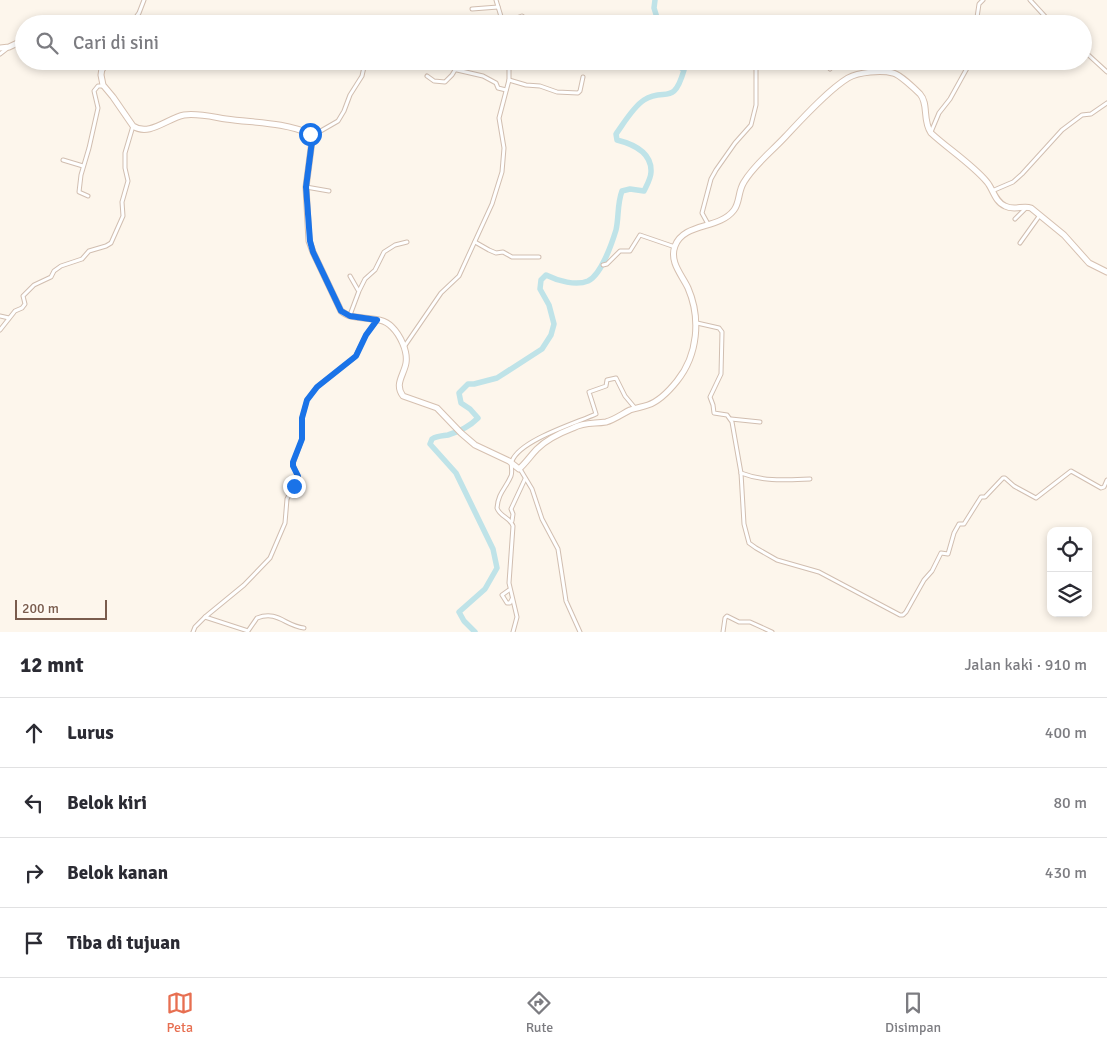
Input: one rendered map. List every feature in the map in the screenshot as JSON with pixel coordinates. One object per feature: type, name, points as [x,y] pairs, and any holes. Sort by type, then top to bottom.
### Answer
[{"type":"main road","points":[[0,48],[15,44]]},
{"type":"main road","points":[[102,70],[104,86],[133,126],[141,130],[174,118],[190,115],[286,126],[308,132],[312,136],[306,187],[308,230],[313,252],[339,308],[344,314],[386,322],[392,326],[401,339],[406,361],[398,385],[401,394],[406,398],[437,408],[461,433],[481,449],[511,462],[519,468],[541,446],[560,434],[590,422],[607,422],[633,405],[657,400],[677,381],[689,358],[696,333],[696,322],[692,300],[674,260],[675,247],[684,234],[729,215],[738,204],[742,184],[751,173],[807,114],[850,78],[877,72],[896,74],[921,94],[924,101],[926,125],[931,132],[986,181],[992,192],[1005,206],[1013,209],[1027,207],[1070,241],[1089,263],[1107,272]]},
{"type":"street","points":[[138,15],[144,0]]},
{"type":"street","points":[[496,0],[500,15]]},
{"type":"street","points":[[977,15],[979,4],[983,0]]},
{"type":"street","points":[[1030,0],[1044,15]]},
{"type":"street","points":[[472,9],[498,7]]},
{"type":"street","points":[[0,54],[9,47]]},
{"type":"street","points":[[1092,58],[1107,72]]},
{"type":"street","points":[[101,75],[104,70]]},
{"type":"street","points":[[312,136],[338,121],[363,70]]},
{"type":"street","points":[[427,76],[434,81],[445,82],[457,70],[482,76],[496,83],[498,88],[506,90]]},
{"type":"street","points":[[404,348],[441,292],[458,276],[492,204],[502,172],[504,148],[499,118],[509,80],[509,70]]},
{"type":"street","points":[[708,225],[702,213],[712,180],[723,159],[749,127],[754,115],[756,70]]},
{"type":"street","points":[[931,132],[936,118],[950,99],[966,70]]},
{"type":"street","points":[[509,80],[526,85],[540,86],[557,92],[576,93],[580,91],[583,77]]},
{"type":"street","points":[[88,196],[78,192],[98,108],[94,92],[99,86],[104,86]]},
{"type":"street","points":[[992,192],[1013,182],[1062,130],[1082,115],[1091,114],[1107,103]]},
{"type":"street","points":[[0,330],[15,311],[22,308],[25,304],[23,296],[31,287],[51,277],[54,271],[61,266],[78,262],[89,251],[106,246],[112,241],[123,216],[122,202],[128,181],[125,168],[125,153],[133,126]]},
{"type":"street","points":[[63,160],[83,166]]},
{"type":"street","points":[[306,187],[329,191]]},
{"type":"street","points":[[1015,219],[1027,207]]},
{"type":"street","points":[[1020,243],[1040,216]]},
{"type":"street","points":[[603,265],[607,264],[620,251],[630,252],[640,235],[675,247]]},
{"type":"street","points":[[350,316],[351,308],[359,290],[365,279],[375,270],[384,252],[407,242]]},
{"type":"street","points":[[475,242],[496,253],[503,252],[512,257],[538,257]]},
{"type":"street","points":[[350,276],[359,290]]},
{"type":"street","points":[[0,316],[9,318]]},
{"type":"street","points":[[193,632],[195,627],[205,617],[244,585],[266,563],[272,554],[286,521],[286,502],[298,478],[293,464],[302,439],[302,418],[305,404],[317,387],[356,356],[366,335],[377,320]]},
{"type":"street","points":[[696,322],[722,330],[721,374],[710,397],[714,413],[727,415],[731,419],[741,473],[744,524],[749,543],[777,560],[819,572],[901,615],[906,612],[941,553],[948,554],[954,532],[959,524],[964,524],[981,497],[985,497],[1003,478],[1019,490],[1036,498],[1071,471],[1101,488],[1103,488],[1107,480]]},
{"type":"street","points":[[512,522],[500,514],[497,508],[501,491],[511,475],[511,462],[519,452],[532,442],[569,424],[596,414],[589,392],[607,386],[607,380],[616,378],[625,396],[633,405]]},
{"type":"street","points":[[731,419],[760,422]]},
{"type":"street","points":[[519,468],[532,489],[542,519],[558,549],[566,601],[580,632]]},
{"type":"street","points":[[741,473],[757,479],[767,480],[810,479]]},
{"type":"street","points":[[513,632],[517,617],[510,590],[513,526],[511,509],[526,478]]},
{"type":"street","points":[[510,590],[503,594],[502,597],[509,603],[512,599]]},
{"type":"street","points":[[205,617],[248,631],[257,618],[272,616],[295,627],[304,628]]},
{"type":"street","points":[[724,632],[725,618],[727,616],[739,622],[750,622],[772,632]]},
{"type":"waterway","points":[[655,0],[654,8],[656,15]]},
{"type":"waterway","points":[[475,632],[464,621],[459,612],[485,589],[497,568],[493,549],[456,473],[430,444],[432,439],[460,430],[478,418],[461,403],[459,393],[468,384],[497,378],[542,349],[551,335],[554,324],[549,305],[540,289],[541,280],[546,275],[567,282],[578,283],[588,281],[593,278],[602,266],[616,230],[622,191],[630,189],[644,191],[651,174],[650,165],[645,154],[635,147],[617,140],[616,134],[640,103],[651,96],[668,94],[676,89],[684,70]]},
{"type":"route","points":[[294,486],[298,476],[293,462],[302,439],[302,418],[307,400],[317,387],[356,356],[366,335],[377,320],[350,316],[341,311],[313,252],[308,230],[306,187],[312,141],[310,134]]}]
